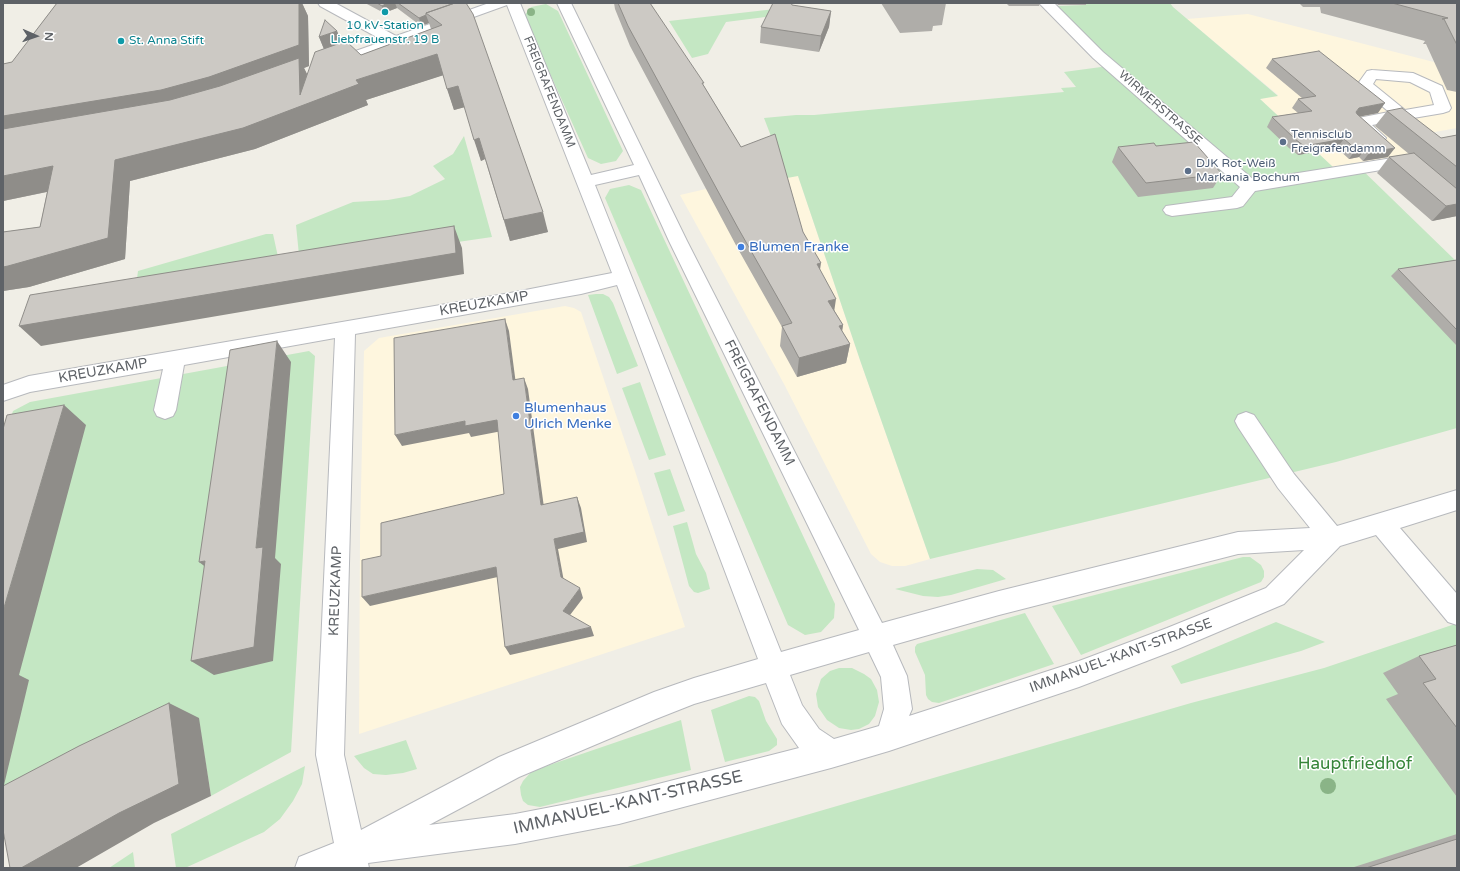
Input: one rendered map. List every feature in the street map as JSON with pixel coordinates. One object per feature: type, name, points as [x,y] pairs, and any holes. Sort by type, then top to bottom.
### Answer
[{"type":"street","points":[[325,3],[395,41]]},
{"type":"street","points":[[321,67],[502,3]]},
{"type":"street","name":"FREIGRAFENDAMM","points":[[512,3],[623,277],[775,667]]},
{"type":"street","name":"FREIGRAFENDAMM","points":[[564,3],[678,241],[876,637]]},
{"type":"street","name":"WIRMERSTRASSE","points":[[1046,3],[1098,55],[1250,186]]},
{"type":"street","points":[[1172,210],[1237,202],[1250,186],[1411,166],[1359,122],[1402,115]]},
{"type":"street","points":[[585,182],[644,168]]},
{"type":"street","name":"KREUZKAMP","points":[[3,392],[29,384],[581,287],[623,277]]},
{"type":"street","name":"KREUZKAMP","points":[[345,329],[330,754],[353,860]]},
{"type":"street","points":[[166,410],[174,359]]},
{"type":"street","points":[[1246,421],[1286,481],[1332,538]]},
{"type":"street","name":"IMMANUEL-KANT-STRASSE","points":[[353,860],[509,767],[654,706],[694,692],[876,637],[999,603],[1238,543],[1332,538],[1457,500]]},
{"type":"street","points":[[1381,523],[1457,613]]},
{"type":"street","name":"IMMANUEL-KANT-STRASSE","points":[[310,868],[626,807],[831,754],[889,737],[1079,674],[1169,640],[1275,596],[1332,538]]},
{"type":"street","points":[[876,637],[894,676],[898,709],[889,737]]},
{"type":"street","points":[[775,667],[792,714],[809,739],[831,754]]},
{"type":"shaded area","points":[[1248,14],[1457,68],[1457,128],[1396,139],[1414,154],[1333,167],[1260,99],[1278,95],[1187,19]]},
{"type":"shaded area","points":[[779,172],[798,176],[861,363],[930,559],[905,566],[892,566],[880,562],[871,554],[784,384],[680,195]]},
{"type":"shaded area","points":[[565,306],[574,308],[581,312],[635,471],[685,627],[359,734],[360,536],[364,351],[379,338]]},
{"type":"green space","points":[[1085,3],[1170,3],[1278,96],[1260,99],[1333,167],[1355,163],[1457,262],[1457,428],[1336,462],[930,559],[861,363],[798,176],[787,178],[764,118],[814,115],[1064,92],[1061,88],[1076,87],[1064,72],[1116,65],[1055,6],[1085,5]]},
{"type":"green space","points":[[546,4],[558,11],[623,151],[616,161],[601,164],[588,158],[524,16],[531,7]]},
{"type":"green space","points":[[784,8],[781,15],[726,22],[708,54],[692,58],[669,21]]},
{"type":"green space","points":[[464,136],[492,237],[300,265],[296,225],[353,202],[388,200],[410,196],[445,179],[433,166],[453,154]]},
{"type":"green space","points":[[629,185],[641,190],[835,604],[834,618],[821,632],[805,635],[788,625],[605,198],[610,189]]},
{"type":"green space","points":[[266,234],[273,234],[280,266],[135,293],[138,271]]},
{"type":"green space","points":[[603,294],[609,297],[613,303],[638,366],[617,374],[588,295]]},
{"type":"green space","points":[[309,351],[315,356],[291,752],[211,796],[200,728],[43,810],[3,833],[3,440],[13,411],[30,402]]},
{"type":"green space","points":[[640,382],[666,455],[649,460],[622,388]]},
{"type":"green space","points":[[670,469],[685,511],[668,516],[654,473]]},
{"type":"green space","points":[[687,522],[696,554],[706,573],[710,589],[698,593],[694,592],[689,586],[673,526]]},
{"type":"green space","points":[[1243,557],[1250,557],[1261,565],[1264,571],[1264,577],[1261,582],[1081,655],[1052,606]]},
{"type":"green space","points":[[977,569],[993,570],[1006,579],[951,595],[938,597],[923,596],[895,589]]},
{"type":"green space","points":[[1025,613],[1054,664],[939,703],[932,702],[928,699],[926,695],[925,675],[915,652],[915,647],[917,644]]},
{"type":"green space","points":[[1276,622],[1325,642],[1301,651],[1181,684],[1171,666]]},
{"type":"green space","name":"Hauptfriedhof","points":[[1455,624],[1457,626],[1457,868],[624,868],[1191,703],[1324,668]]},
{"type":"green space","points":[[839,668],[852,668],[864,674],[871,679],[877,690],[879,702],[875,716],[869,724],[859,729],[851,730],[839,728],[827,720],[818,707],[816,694],[821,679],[830,671]]},
{"type":"green space","points":[[749,696],[755,697],[759,701],[766,721],[777,739],[777,745],[769,751],[725,762],[711,710]]},
{"type":"green space","points":[[681,720],[691,770],[540,807],[528,805],[523,801],[520,787],[532,771]]},
{"type":"green space","points":[[406,740],[417,769],[403,773],[386,775],[373,774],[364,768],[354,756]]},
{"type":"green space","points":[[305,766],[302,784],[293,801],[280,819],[264,832],[185,868],[176,868],[171,834]]},
{"type":"green space","points":[[133,852],[135,868],[109,868]]},
{"type":"building","points":[[57,3],[299,3],[299,45],[209,77],[161,90],[3,116],[3,64],[12,62]]},
{"type":"building","points":[[377,3],[387,3],[382,6]]},
{"type":"building","points":[[398,3],[455,3],[426,13],[426,15],[419,18]]},
{"type":"building","points":[[455,3],[466,3],[473,14],[543,212],[504,220],[479,138],[474,140],[458,86],[447,89],[437,54],[356,80],[359,84],[243,128],[115,160],[108,238],[3,267],[3,232],[40,227],[53,166],[3,176],[3,129],[170,100],[220,86],[299,58],[300,95],[315,52],[346,41],[361,55],[442,25],[426,13]]},
{"type":"building","points":[[618,3],[650,3],[704,83],[702,83],[741,147],[775,134],[803,232],[821,263],[817,264],[836,299],[828,301],[843,325],[839,326],[850,344],[799,358],[782,326],[792,323],[738,228],[628,26]]},
{"type":"building","points":[[773,3],[791,3],[792,5],[831,11],[821,36],[761,27]]},
{"type":"building","points":[[1392,3],[1457,3],[1457,45],[1444,19],[1442,19],[1448,18]]},
{"type":"building","points":[[325,20],[337,31],[319,37]]},
{"type":"building","points":[[1319,51],[1385,103],[1359,108],[1356,112],[1395,148],[1370,152],[1366,148],[1356,149],[1344,139],[1304,146],[1272,117],[1312,111],[1298,99],[1316,96],[1272,59]]},
{"type":"building","points":[[1402,108],[1441,138],[1457,135],[1457,167],[1387,111]]},
{"type":"building","points":[[1194,142],[1222,174],[1146,183],[1118,147],[1154,143],[1156,146]]},
{"type":"building","points":[[1414,153],[1457,189],[1457,204],[1446,206],[1389,157]]},
{"type":"building","points":[[454,226],[456,253],[19,326],[30,295]]},
{"type":"building","points":[[1457,260],[1457,330],[1398,269]]},
{"type":"building","points":[[505,319],[513,380],[524,378],[541,505],[577,497],[584,532],[554,539],[561,577],[580,588],[563,611],[591,627],[505,647],[496,567],[362,597],[362,560],[381,556],[381,523],[504,494],[497,420],[465,426],[465,421],[395,435],[394,338]]},
{"type":"building","points":[[277,341],[256,548],[263,547],[254,647],[191,661],[205,561],[199,562],[230,350]]},
{"type":"building","points":[[64,405],[3,611],[3,429],[7,415]]},
{"type":"building","points":[[1457,645],[1457,728],[1423,683],[1436,679],[1419,656]]},
{"type":"building","points":[[169,703],[179,784],[119,813],[21,868],[10,868],[3,830],[3,786],[79,746]]},
{"type":"building","points":[[1457,839],[1457,868],[1366,868]]},
{"type":"place","name":"10 kV-Station Liebfrauenstr. 19 B","points":[[385,12]]},
{"type":"place","name":"St. Anna Stift","points":[[121,41]]},
{"type":"place","name":"Tennisclub Freigrafendamm","points":[[1283,142]]},
{"type":"place","name":"DJK Rot-Weiß Markania Bochum","points":[[1188,171]]},
{"type":"place","name":"Blumen Franke","points":[[741,247]]},
{"type":"place","name":"Blumenhaus Ulrich Menke","points":[[516,416]]}]
